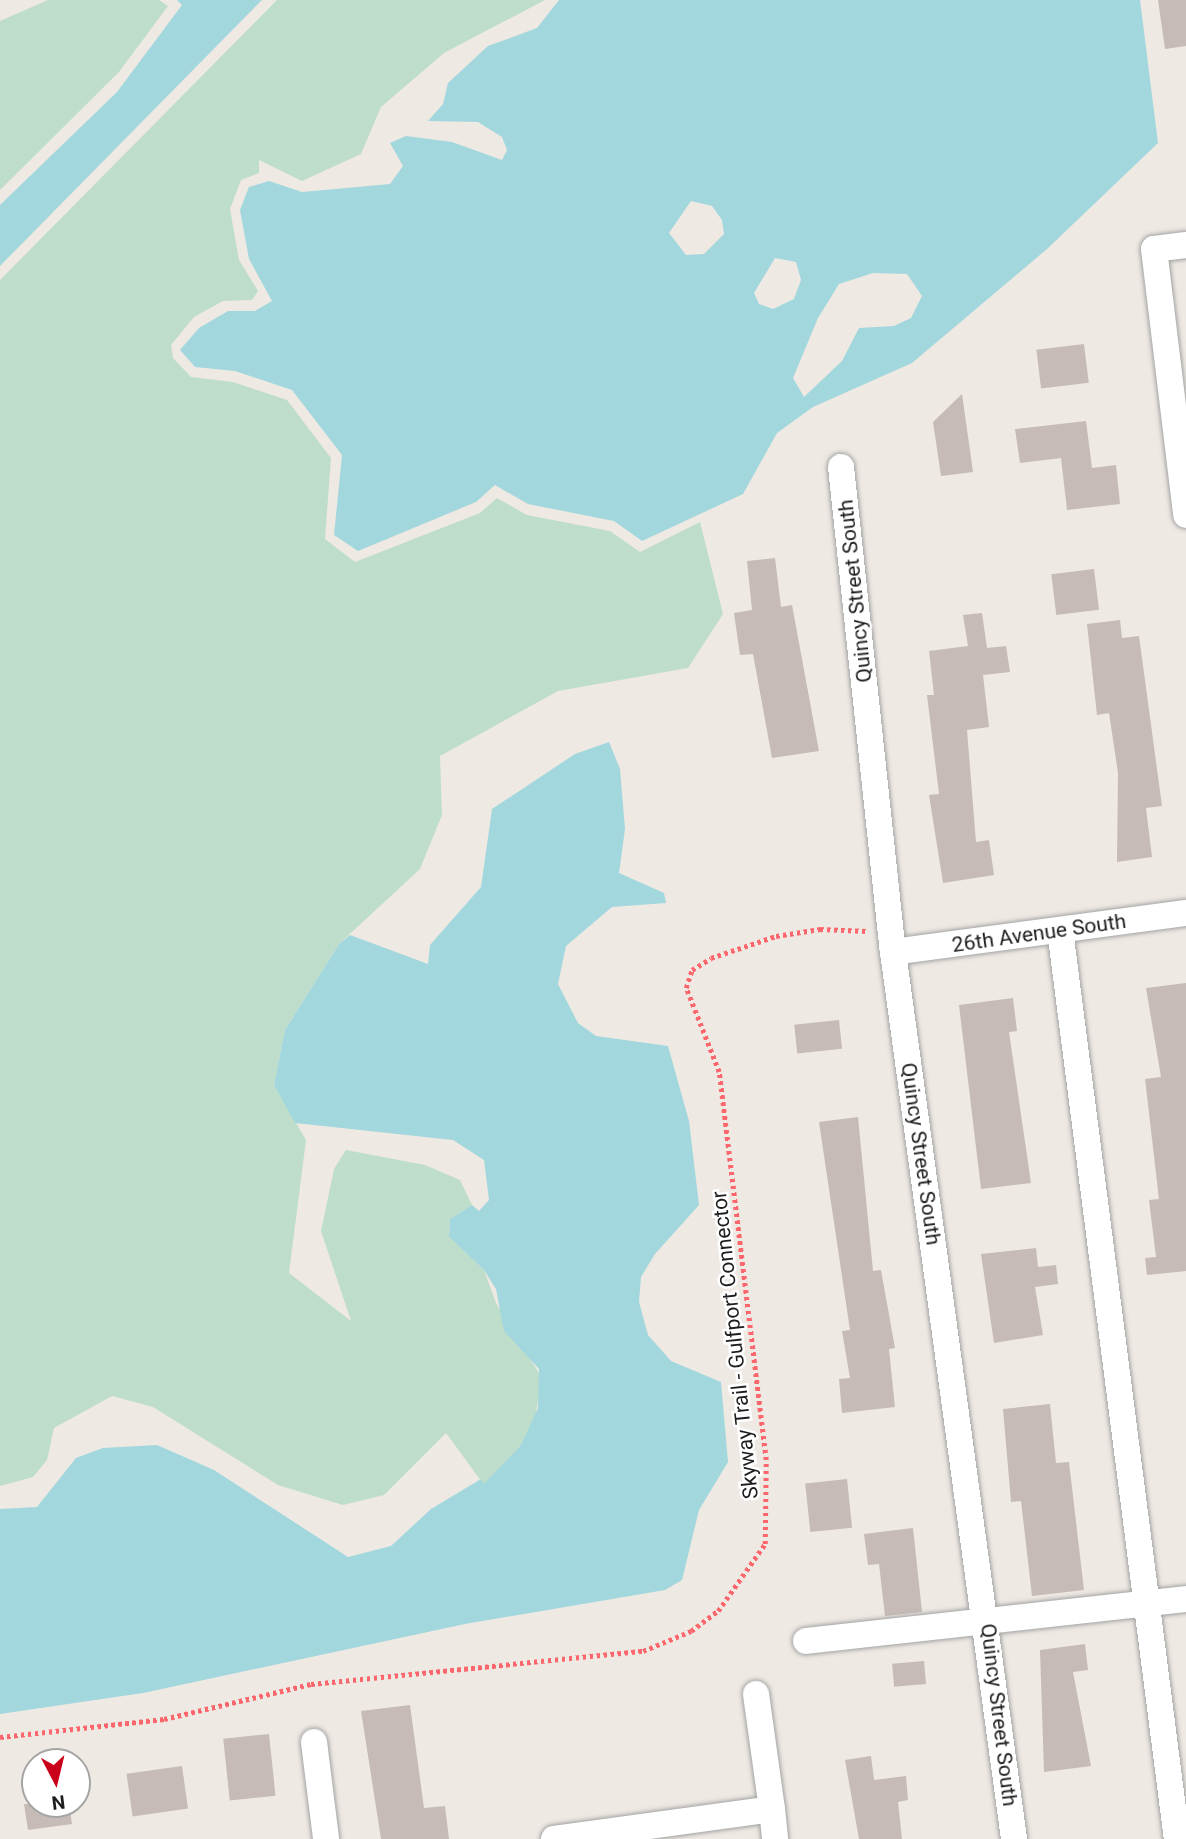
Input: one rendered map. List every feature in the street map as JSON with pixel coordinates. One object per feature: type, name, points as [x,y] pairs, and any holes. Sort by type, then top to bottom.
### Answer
[{"type":"street","points":[[1186,245],[1154,249],[1186,515]]},
{"type":"street","name":"Quincy Street South","points":[[841,467],[893,952],[988,1621],[1014,1839]]},
{"type":"street","name":"26th Avenue South","points":[[893,952],[1186,913]]},
{"type":"street","points":[[1060,930],[1177,1839]]},
{"type":"street","points":[[806,1641],[1186,1598]]},
{"type":"street","points":[[756,1693],[775,1839]]},
{"type":"street","points":[[314,1742],[326,1839]]},
{"type":"street","points":[[554,1839],[772,1809]]},
{"type":"path","name":"Skyway Trail - Gulfport Connector","points":[[0,1737],[164,1719],[311,1684],[643,1651],[691,1631],[718,1611],[765,1544],[766,1460],[719,1072],[686,988],[692,970],[711,958],[776,936],[820,929],[868,932],[893,952]]},
{"type":"green space","points":[[48,0],[159,0],[168,6],[119,72],[0,190],[0,21]]},
{"type":"green space","points":[[277,0],[545,0],[444,53],[381,107],[361,154],[302,181],[259,160],[259,173],[241,180],[230,209],[239,260],[258,291],[252,300],[223,301],[194,317],[171,345],[173,358],[191,377],[233,382],[287,400],[331,458],[325,539],[355,562],[480,513],[497,498],[527,515],[610,531],[640,552],[700,522],[723,614],[688,668],[558,691],[440,756],[442,815],[420,869],[339,944],[285,1030],[274,1085],[306,1140],[289,1273],[351,1321],[321,1231],[334,1169],[346,1150],[425,1165],[460,1180],[472,1205],[450,1219],[449,1237],[484,1270],[496,1303],[542,1378],[534,1424],[521,1445],[484,1485],[446,1433],[384,1495],[343,1505],[278,1485],[153,1407],[112,1396],[54,1428],[47,1460],[33,1477],[0,1486],[0,280]]},
{"type":"water","points":[[177,0],[262,0],[0,266],[0,205],[117,92],[182,5]]},
{"type":"water","points":[[559,0],[1140,0],[1158,143],[1047,249],[912,363],[813,407],[777,433],[743,494],[642,541],[614,521],[528,504],[495,485],[476,502],[358,551],[334,535],[342,455],[292,390],[235,371],[195,367],[180,350],[199,328],[228,311],[255,311],[272,301],[249,259],[240,210],[249,187],[269,181],[302,192],[390,184],[403,166],[390,143],[406,136],[452,142],[502,160],[507,150],[502,137],[478,122],[428,121],[443,104],[448,83],[488,46],[537,28]],"holes":[[[691,201],[712,206],[722,220],[724,234],[704,254],[686,255],[669,233]],[[775,258],[796,262],[801,280],[794,299],[773,309],[759,304],[754,293]],[[873,273],[907,274],[922,296],[911,318],[894,326],[859,328],[842,361],[804,397],[793,378],[818,318],[839,284]]]},
{"type":"water","points":[[609,742],[620,769],[625,829],[619,873],[664,893],[666,903],[612,907],[566,946],[558,984],[578,1023],[596,1036],[668,1046],[689,1121],[699,1205],[655,1254],[641,1277],[639,1302],[648,1335],[671,1361],[721,1382],[728,1462],[699,1510],[682,1580],[665,1590],[465,1624],[143,1693],[0,1714],[0,1509],[37,1507],[76,1458],[103,1448],[157,1445],[214,1470],[348,1557],[391,1546],[431,1509],[481,1479],[484,1484],[521,1445],[538,1408],[539,1369],[504,1331],[496,1289],[484,1270],[449,1237],[450,1219],[472,1205],[479,1211],[489,1200],[484,1160],[453,1140],[295,1123],[274,1085],[285,1030],[339,944],[350,935],[428,964],[430,945],[481,887],[492,809],[575,754]]},
{"type":"building","points":[[1158,0],[1186,0],[1186,46],[1165,49]]},
{"type":"building","points":[[1084,344],[1089,383],[1041,389],[1036,350]]},
{"type":"building","points":[[962,394],[973,472],[941,476],[933,422]]},
{"type":"building","points":[[1086,421],[1092,468],[1116,465],[1120,504],[1067,510],[1061,458],[1020,463],[1015,429]]},
{"type":"building","points":[[775,558],[781,607],[792,605],[819,751],[772,758],[753,654],[740,655],[734,613],[752,610],[747,561]]},
{"type":"building","points":[[1094,569],[1099,610],[1056,615],[1051,574]]},
{"type":"building","points":[[982,613],[987,648],[1006,646],[1010,672],[983,675],[989,727],[967,730],[976,842],[989,840],[994,875],[943,883],[929,795],[939,794],[927,695],[934,695],[929,651],[968,646],[963,615]]},
{"type":"building","points":[[1120,620],[1122,638],[1139,636],[1162,806],[1146,808],[1152,857],[1117,862],[1118,773],[1109,713],[1097,715],[1087,624]]},
{"type":"building","points":[[1186,983],[1186,1271],[1147,1275],[1145,1258],[1156,1257],[1149,1200],[1159,1199],[1145,1079],[1161,1077],[1146,988]]},
{"type":"building","points":[[1013,998],[1017,1031],[1009,1032],[1031,1183],[981,1189],[959,1005]]},
{"type":"building","points":[[839,1020],[842,1049],[797,1054],[794,1025]]},
{"type":"building","points":[[858,1117],[873,1271],[881,1270],[895,1348],[889,1349],[895,1407],[842,1413],[839,1379],[850,1378],[842,1331],[850,1330],[819,1122]]},
{"type":"building","points":[[1036,1248],[1038,1267],[1056,1265],[1058,1284],[1035,1287],[1043,1335],[994,1343],[981,1254]]},
{"type":"building","points":[[1050,1404],[1056,1463],[1069,1462],[1084,1590],[1032,1596],[1021,1501],[1011,1502],[1003,1409]]},
{"type":"building","points":[[847,1479],[852,1528],[810,1532],[805,1483]]},
{"type":"building","points":[[913,1528],[922,1612],[885,1616],[879,1564],[868,1565],[864,1534]]},
{"type":"building","points":[[1085,1644],[1088,1670],[1073,1672],[1091,1766],[1044,1772],[1040,1650]]},
{"type":"building","points":[[924,1661],[926,1684],[894,1687],[892,1664]]},
{"type":"building","points":[[410,1705],[424,1808],[445,1806],[449,1839],[381,1839],[361,1711]]},
{"type":"building","points":[[269,1734],[275,1796],[230,1800],[223,1739]]},
{"type":"building","points":[[871,1756],[874,1780],[906,1776],[908,1800],[898,1802],[902,1839],[859,1839],[845,1760]]},
{"type":"building","points":[[182,1766],[188,1809],[133,1816],[127,1774]]},
{"type":"building","points":[[26,1818],[71,1818],[72,1824],[28,1830]]}]
